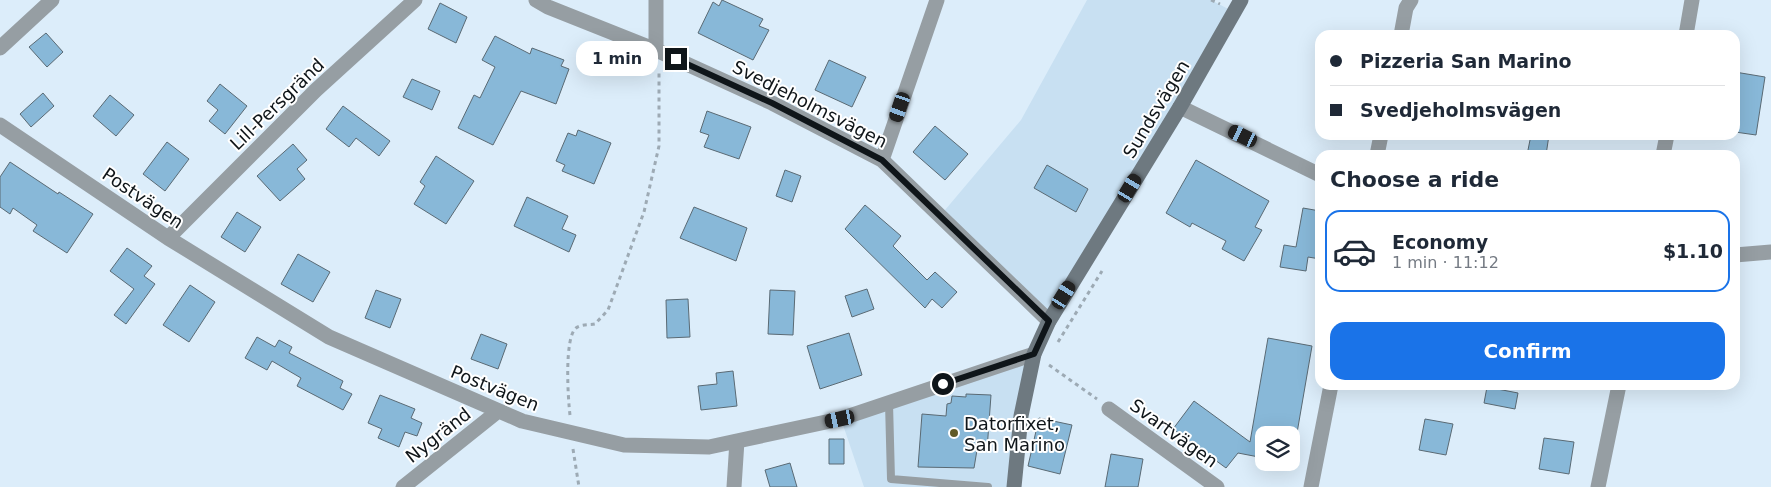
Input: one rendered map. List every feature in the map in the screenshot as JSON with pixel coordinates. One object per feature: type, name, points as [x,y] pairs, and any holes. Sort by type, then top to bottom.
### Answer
[{"type":"street","points":[[0,48],[52,0]]},
{"type":"street","name":"Lill-Persgränd","points":[[168,238],[316,90],[414,0]]},
{"type":"street","name":"Svedjeholmsvägen","points":[[536,0],[548,7],[658,51],[772,103],[882,160],[1049,321]]},
{"type":"street","points":[[656,0],[658,51]]},
{"type":"street","points":[[882,160],[937,0]]},
{"type":"street","name":"Sundsvägen","points":[[1014,487],[1022,416],[1034,354],[1049,321],[1180,107],[1241,0]]},
{"type":"street","points":[[1402,30],[1406,8],[1412,0]]},
{"type":"street","points":[[1687,30],[1692,0]]},
{"type":"street","points":[[1180,107],[1315,173]]},
{"type":"street","name":"Postvägen","points":[[0,124],[168,238],[329,336],[497,412],[528,424],[624,445],[709,447],[840,419],[1034,354]]},
{"type":"street","points":[[1740,255],[1771,252]]},
{"type":"street","points":[[1311,487],[1330,390]]},
{"type":"street","points":[[1598,487],[1617,390]]},
{"type":"street","name":"Svartvägen","points":[[1109,409],[1217,487]]},
{"type":"street","name":"Nygränd","points":[[403,487],[497,412]]},
{"type":"street","points":[[734,487],[737,441]]},
{"type":"lane","points":[[889,403],[891,480],[988,487]]},
{"type":"path","points":[[579,487],[567,391],[571,336],[576,328],[582,325],[595,324],[608,310],[644,212],[659,146],[658,51]]},
{"type":"path","points":[[1034,354],[1109,409]]},
{"type":"shaded area","points":[[1087,0],[1211,0],[1234,12],[1049,321],[940,216],[1021,120]]},
{"type":"shaded area","points":[[1034,354],[1014,487],[864,487],[841,419]]},
{"type":"building","points":[[722,0],[763,19],[759,26],[769,30],[753,60],[698,33],[713,2],[719,6]]},
{"type":"building","points":[[440,3],[467,17],[456,43],[428,29]]},
{"type":"building","points":[[46,33],[63,52],[47,67],[29,47]]},
{"type":"building","points":[[495,36],[530,54],[532,48],[564,60],[561,66],[569,69],[556,104],[521,91],[493,145],[458,128],[474,95],[480,98],[495,67],[482,60]]},
{"type":"building","points":[[829,60],[866,77],[852,107],[815,90]]},
{"type":"building","points":[[1740,73],[1765,77],[1756,135],[1740,133]]},
{"type":"building","points":[[412,79],[440,91],[432,110],[403,97]]},
{"type":"building","points":[[220,84],[247,106],[225,134],[209,121],[218,110],[207,101]]},
{"type":"building","points":[[43,93],[54,106],[31,127],[20,114]]},
{"type":"building","points":[[110,95],[134,115],[116,136],[93,116]]},
{"type":"building","points":[[343,106],[390,141],[379,156],[356,138],[349,147],[326,129]]},
{"type":"building","points":[[707,111],[751,127],[739,159],[704,147],[709,135],[700,132]]},
{"type":"building","points":[[935,126],[968,154],[945,180],[913,152]]},
{"type":"building","points":[[578,130],[611,143],[594,184],[562,171],[565,165],[556,161],[568,133],[576,136]]},
{"type":"building","points":[[1530,140],[1548,140],[1547,150],[1528,150]]},
{"type":"building","points":[[167,142],[189,159],[165,191],[143,174]]},
{"type":"building","points":[[293,144],[307,160],[297,169],[305,179],[280,201],[257,176]]},
{"type":"building","points":[[436,156],[474,181],[446,224],[414,204],[425,186],[420,182]]},
{"type":"building","points":[[1196,160],[1269,201],[1255,227],[1262,230],[1244,261],[1222,249],[1226,241],[1192,223],[1190,227],[1166,213]]},
{"type":"building","points":[[10,162],[58,194],[59,192],[93,214],[67,253],[33,231],[37,225],[13,208],[10,214],[0,207],[0,177]]},
{"type":"building","points":[[1047,165],[1088,189],[1076,212],[1034,188]]},
{"type":"building","points":[[785,170],[801,176],[792,202],[776,196]]},
{"type":"building","points":[[527,197],[568,216],[562,229],[576,235],[569,252],[514,226]]},
{"type":"building","points":[[865,205],[901,236],[893,246],[927,280],[935,272],[957,292],[942,308],[932,299],[925,308],[845,229]]},
{"type":"building","points":[[694,207],[747,228],[736,261],[680,238]]},
{"type":"building","points":[[1303,208],[1315,210],[1315,258],[1308,257],[1306,271],[1280,267],[1284,245],[1296,247]]},
{"type":"building","points":[[237,212],[261,227],[245,252],[221,237]]},
{"type":"building","points":[[127,248],[152,266],[144,276],[155,284],[126,324],[114,315],[134,289],[110,271]]},
{"type":"building","points":[[298,254],[330,272],[313,302],[281,284]]},
{"type":"building","points":[[190,285],[215,302],[189,342],[163,325]]},
{"type":"building","points":[[867,289],[874,309],[852,317],[845,296]]},
{"type":"building","points":[[376,290],[401,299],[390,328],[365,318]]},
{"type":"building","points":[[770,290],[795,291],[793,335],[768,334]]},
{"type":"building","points":[[688,299],[690,337],[667,338],[666,300]]},
{"type":"building","points":[[849,333],[862,375],[820,389],[807,346]]},
{"type":"building","points":[[481,334],[507,344],[498,369],[471,359]]},
{"type":"building","points":[[257,337],[275,347],[279,340],[292,347],[289,353],[343,381],[340,388],[352,394],[343,410],[297,386],[301,378],[272,361],[267,370],[245,358]]},
{"type":"building","points":[[1268,338],[1312,346],[1298,426],[1255,426],[1255,456],[1238,453],[1226,468],[1173,429],[1194,401],[1250,442]]},
{"type":"building","points":[[733,371],[737,406],[701,410],[698,386],[717,384],[716,373]]},
{"type":"building","points":[[1486,390],[1502,390],[1518,393],[1515,409],[1484,403]]},
{"type":"building","name":"Datorfixet, San Marino","points":[[966,394],[991,395],[987,450],[977,450],[974,468],[918,467],[922,414],[946,416],[947,404],[951,403],[952,396],[966,397]]},
{"type":"building","points":[[380,395],[415,409],[411,418],[422,423],[417,436],[405,432],[399,447],[378,438],[382,429],[368,423]]},
{"type":"building","points":[[1039,418],[1072,425],[1060,474],[1028,466]]},
{"type":"building","points":[[1425,419],[1453,424],[1446,455],[1419,450]]},
{"type":"building","points":[[1544,438],[1574,442],[1569,474],[1539,469]]},
{"type":"building","points":[[829,439],[844,439],[844,464],[829,464]]},
{"type":"building","points":[[1111,454],[1143,459],[1138,487],[1105,487]]},
{"type":"building","points":[[790,463],[797,487],[770,487],[765,470]]},
{"type":"place","name":"Datorfixet, San Marino","points":[[954,433]]},
{"type":"route","points":[[676,59],[772,103],[882,160],[1049,321],[1034,354],[943,384]]}]
